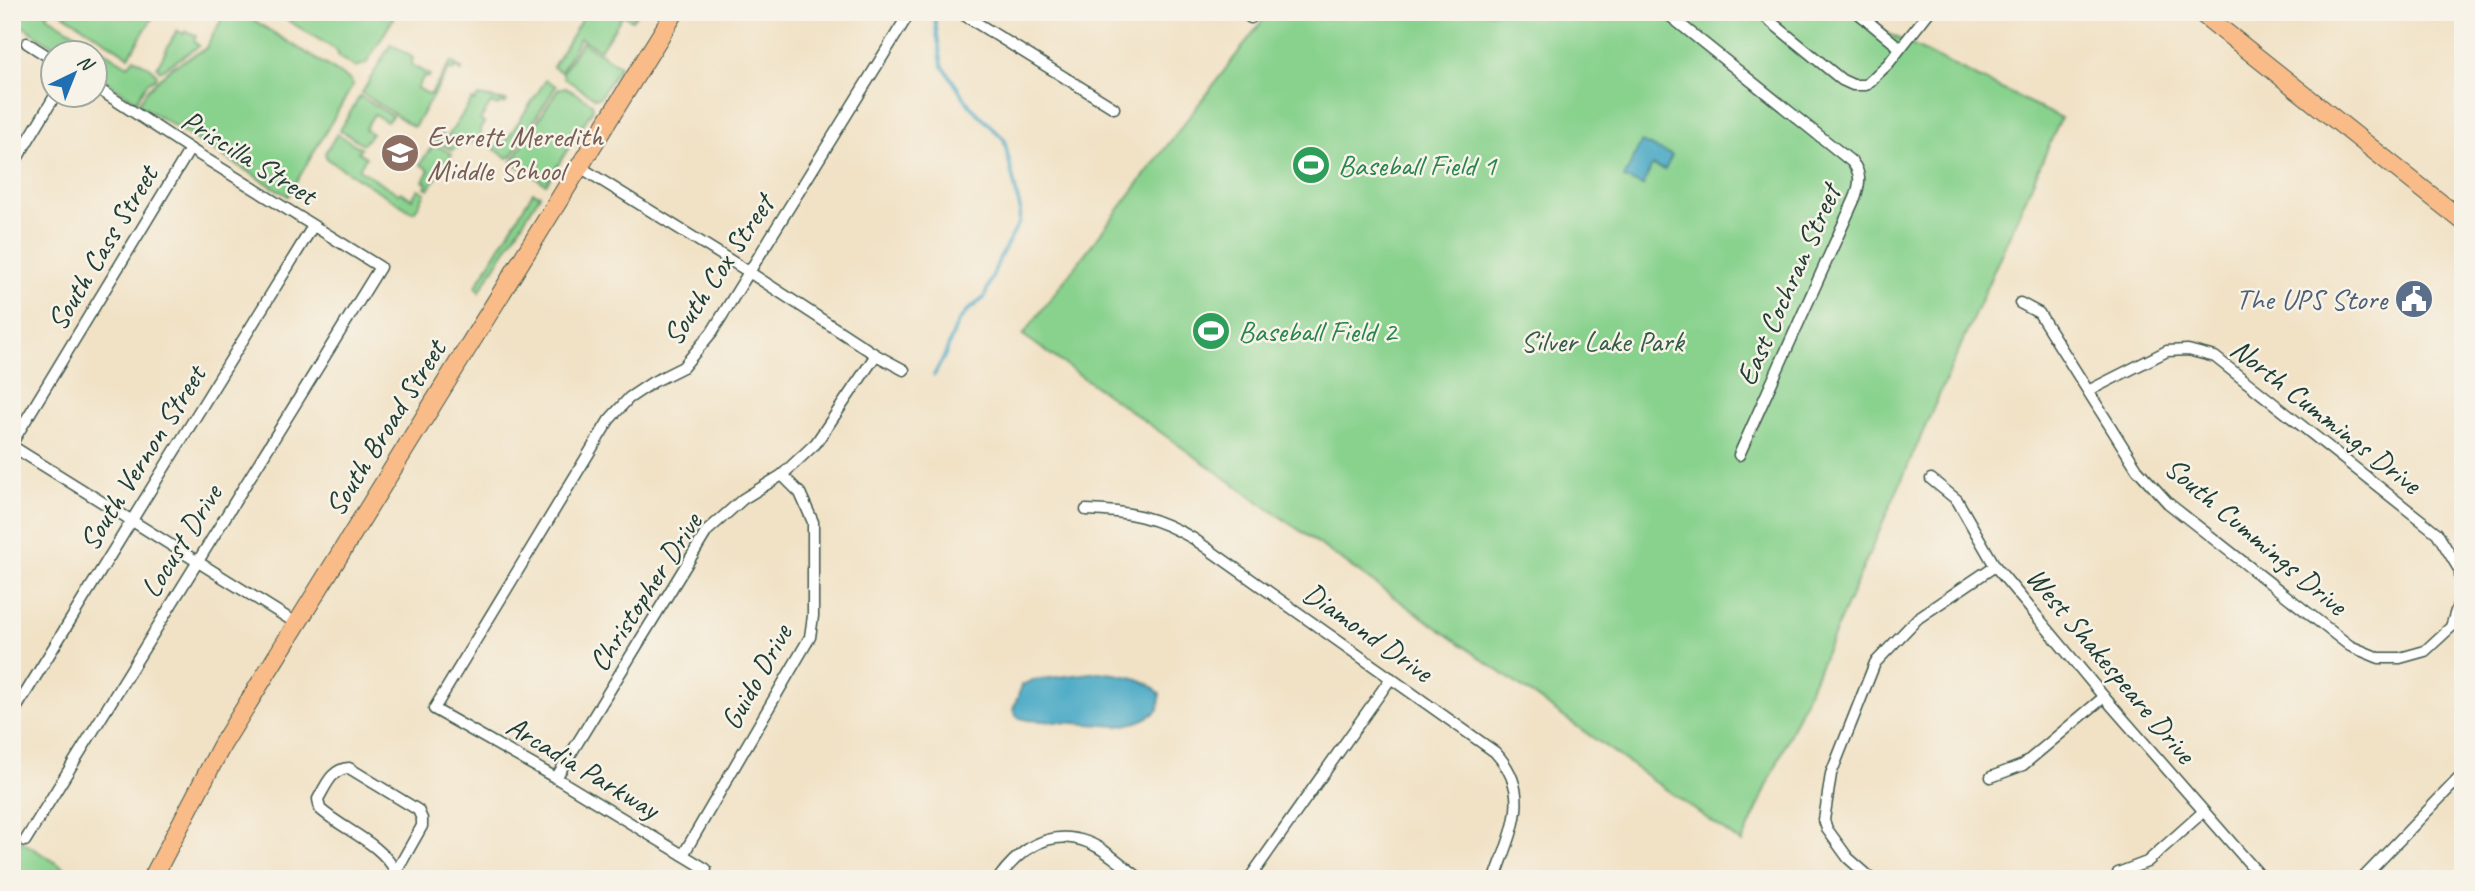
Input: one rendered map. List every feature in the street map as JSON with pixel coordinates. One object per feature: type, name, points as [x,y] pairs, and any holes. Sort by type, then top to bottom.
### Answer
[{"type":"main road","name":"South Broad Street","points":[[152,879],[222,745],[675,12]]},
{"type":"main road","points":[[2200,12],[2463,221]]},
{"type":"street","name":"South Cox Street","points":[[434,709],[609,420],[629,398],[683,367],[712,332],[910,12]]},
{"type":"street","points":[[959,12],[1114,108]]},
{"type":"street","name":"East Cochran Street","points":[[1665,12],[1852,162],[1859,175],[1860,183],[1855,198],[1738,455]]},
{"type":"street","points":[[1759,12],[1824,66],[1853,85],[1866,85],[1929,12]]},
{"type":"street","points":[[1857,12],[1900,48]]},
{"type":"street","points":[[27,43],[38,50]]},
{"type":"street","name":"Priscilla Street","points":[[108,95],[380,267]]},
{"type":"street","points":[[12,167],[48,108]]},
{"type":"street","name":"South Cass Street","points":[[12,444],[190,149]]},
{"type":"street","points":[[580,167],[876,355],[904,370]]},
{"type":"street","name":"South Vernon Street","points":[[12,715],[313,226]]},
{"type":"street","name":"Locust Drive","points":[[25,841],[380,267]]},
{"type":"street","name":"South Cummings Drive","points":[[2020,303],[2039,313],[2137,469],[2168,503],[2350,646],[2379,658],[2400,658],[2425,651],[2451,626]]},
{"type":"street","name":"North Cummings Drive","points":[[2088,391],[2167,351],[2188,351],[2215,357],[2437,533],[2460,571],[2461,595],[2451,626]]},
{"type":"street","name":"Christopher Drive","points":[[556,778],[707,531],[744,499],[782,475],[816,443],[876,355]]},
{"type":"street","points":[[12,444],[296,623]]},
{"type":"street","name":"Guido Drive","points":[[682,855],[810,638],[813,616],[813,522],[800,493],[782,475]]},
{"type":"street","name":"West Shakespeare Drive","points":[[1931,479],[1957,500],[1996,566],[2104,697],[2263,879]]},
{"type":"street","name":"Diamond Drive","points":[[1086,510],[1131,513],[1179,530],[1489,748],[1504,762],[1516,786],[1517,810],[1495,879]]},
{"type":"street","points":[[1872,879],[1848,858],[1827,829],[1824,820],[1831,774],[1875,663],[1918,618],[1996,566]]},
{"type":"street","points":[[2451,626],[2463,635]]},
{"type":"street","points":[[1250,879],[1391,678]]},
{"type":"street","points":[[1991,777],[2023,765],[2104,697]]},
{"type":"street","name":"Arcadia Parkway","points":[[434,709],[556,778],[706,869]]},
{"type":"street","points":[[341,768],[349,768],[418,810],[422,826],[394,876],[391,862],[379,849],[320,809],[318,799],[334,773],[341,768]]},
{"type":"street","points":[[2362,879],[2463,774]]},
{"type":"street","points":[[2118,873],[2147,862],[2203,812]]},
{"type":"street","points":[[998,879],[1008,864],[1025,849],[1037,843],[1063,838],[1087,842],[1141,879]]},
{"type":"green space","points":[[12,12],[49,12],[47,16],[83,38],[41,38],[12,19]]},
{"type":"green space","points":[[60,12],[156,12],[129,56],[108,43],[108,38],[101,38]]},
{"type":"green space","points":[[226,12],[240,12],[350,80],[353,85],[288,196],[138,104],[148,89],[172,67],[205,49]]},
{"type":"green space","points":[[262,12],[389,12],[393,19],[366,64],[355,67],[340,58],[336,50],[277,14]]},
{"type":"green space","points":[[586,12],[638,12],[632,20],[623,15],[600,50],[580,38],[561,72],[553,67]]},
{"type":"green space","name":"Silver Lake Park","points":[[1269,12],[1844,12],[2061,118],[1742,843],[1023,335]]},
{"type":"green space","points":[[177,30],[196,36],[194,41],[199,46],[160,71],[157,67]]},
{"type":"green space","points":[[582,42],[620,66],[600,97],[595,98],[564,78],[563,72]]},
{"type":"green space","points":[[391,44],[413,58],[411,65],[430,75],[428,78],[424,76],[417,88],[430,95],[451,62],[462,69],[449,69],[414,127],[362,93]]},
{"type":"green space","points":[[108,54],[128,66],[134,58],[157,75],[148,82],[136,101],[108,83]]},
{"type":"green space","points":[[546,80],[556,86],[512,156],[508,158],[493,148],[506,141]]},
{"type":"green space","points":[[565,87],[592,103],[593,109],[546,184],[512,162],[558,89]]},
{"type":"green space","points":[[360,96],[392,116],[387,122],[374,114],[365,129],[372,134],[363,144],[340,130]]},
{"type":"green space","points":[[478,96],[507,101],[498,106],[491,103],[480,120],[484,123],[480,129],[482,138],[452,150],[436,141],[439,133],[447,138],[472,100],[475,101]]},
{"type":"green space","points":[[337,134],[361,148],[358,152],[366,157],[359,169],[412,199],[418,189],[425,193],[415,211],[412,212],[327,159],[325,153]]},
{"type":"green space","points":[[434,144],[452,154],[429,189],[423,181],[429,170],[420,164]]},
{"type":"green space","points":[[533,192],[540,195],[479,292],[476,286]]},
{"type":"green space","points":[[13,836],[82,879],[12,879]]},
{"type":"water","points":[[1641,142],[1672,155],[1665,170],[1652,165],[1643,186],[1624,178]]},
{"type":"water","points":[[1099,672],[1132,677],[1148,683],[1160,694],[1159,709],[1140,721],[1118,726],[1027,720],[1017,717],[1013,710],[1022,685],[1033,680]]},
{"type":"waterway","points":[[934,15],[942,65],[970,106],[1004,139],[1020,209],[1019,223],[1000,257],[984,298],[967,311],[957,324],[934,375]]},
{"type":"place","name":"Everett Meredith Middle School","points":[[400,153]]},
{"type":"place","name":"Baseball Field 1","points":[[1311,165]]},
{"type":"place","name":"The UPS Store","points":[[2414,299]]},
{"type":"place","name":"Baseball Field 2","points":[[1211,331]]}]
